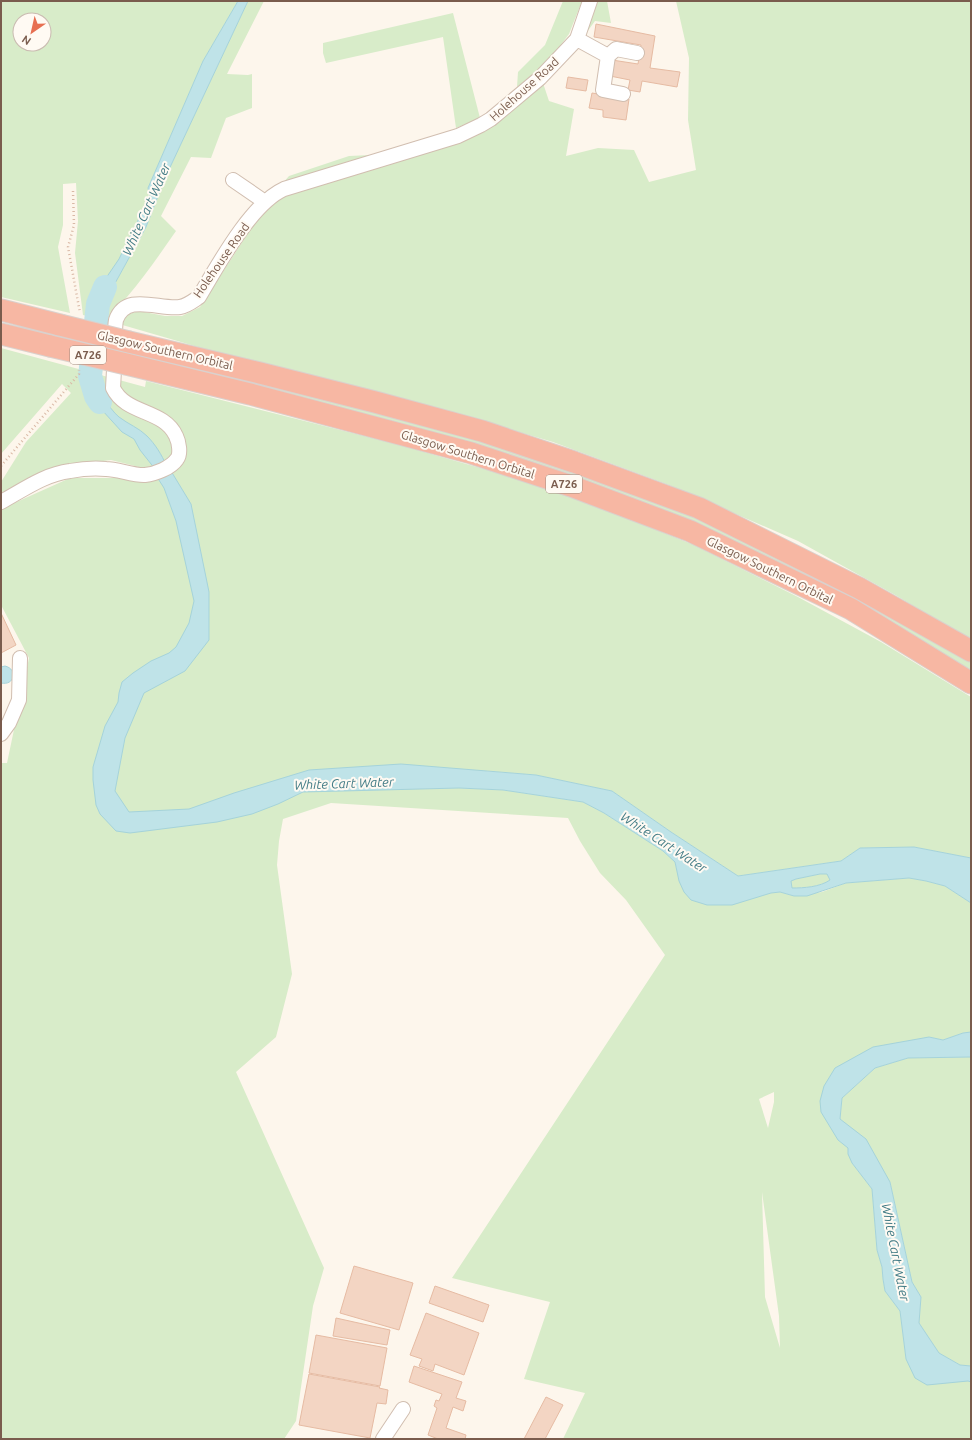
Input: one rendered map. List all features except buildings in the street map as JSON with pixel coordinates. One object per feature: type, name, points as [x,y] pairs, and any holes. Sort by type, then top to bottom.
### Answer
[{"type":"highway","name":"Glasgow Southern Orbital","points":[[1,310],[391,406],[482,431],[581,464],[699,508],[860,588],[971,651]]},
{"type":"highway","name":"Glasgow Southern Orbital","points":[[1,334],[250,394],[471,453],[571,486],[690,531],[851,609],[971,682]]},
{"type":"street","name":"Holehouse Road","points":[[1,502],[40,480],[69,471],[105,468],[144,475],[162,471],[177,460],[179,452],[177,440],[176,436],[169,427],[160,419],[126,404],[117,395],[113,388],[116,321],[124,309],[129,305],[148,304],[170,308],[181,307],[198,297],[244,227],[265,202],[275,193],[458,136],[491,119],[540,78],[577,39],[590,1]]},
{"type":"street","points":[[577,39],[608,56]]},
{"type":"street","points":[[623,94],[603,90],[608,56],[616,49],[637,53]]},
{"type":"street","points":[[233,180],[265,202]]},
{"type":"street","points":[[1,734],[9,723],[19,700],[20,658]]},
{"type":"street","points":[[384,1439],[403,1409]]},
{"type":"green space","points":[[1,1],[238,1],[203,61],[148,188],[150,196],[119,260],[91,300],[91,317],[83,315],[75,253],[78,221],[76,183],[63,184],[63,225],[58,247],[70,313],[1,297]]},
{"type":"green space","points":[[248,1],[264,1],[227,74],[252,74],[252,108],[226,118],[211,158],[191,157],[161,216],[176,231],[127,297],[114,310],[107,320],[100,319],[102,307],[146,227],[165,178]]},
{"type":"green space","points":[[563,1],[582,1],[569,34],[548,62],[517,87],[518,72],[545,45]]},
{"type":"green space","points":[[598,1],[607,1],[611,23],[595,21],[587,32]]},
{"type":"green space","points":[[676,1],[971,1],[971,641],[897,596],[798,541],[669,485],[553,442],[458,414],[205,349],[119,324],[129,314],[139,311],[165,316],[182,316],[200,307],[263,210],[276,199],[482,132],[494,125],[543,83],[549,101],[574,109],[566,156],[598,148],[634,150],[649,182],[696,170],[688,120],[689,58]]},
{"type":"green space","points":[[453,13],[480,118],[456,128],[443,37],[326,63],[323,53],[323,43]]},
{"type":"green space","points":[[371,155],[282,184],[289,176],[349,156]]},
{"type":"green space","points":[[1,348],[145,387],[146,381],[400,445],[554,489],[694,545],[798,597],[881,642],[971,697],[971,858],[914,847],[860,848],[841,861],[738,876],[612,791],[536,775],[487,771],[405,789],[459,788],[503,790],[583,802],[604,813],[663,851],[675,862],[677,870],[771,893],[780,892],[794,896],[822,892],[846,883],[909,878],[945,886],[971,903],[971,1032],[963,1033],[943,1040],[929,1037],[835,1068],[838,1140],[849,1148],[852,1163],[872,1189],[877,1250],[882,1267],[885,1291],[900,1311],[906,1359],[971,1382],[971,1439],[563,1439],[585,1393],[524,1379],[550,1302],[452,1278],[665,955],[626,900],[600,873],[568,818],[331,803],[283,819],[277,865],[292,974],[276,1037],[236,1072],[324,1268],[313,1306],[296,1421],[284,1439],[1,1439],[1,763],[7,763],[29,658],[1,605],[1,509],[70,478],[150,478],[139,467],[111,460],[56,467],[1,493],[1,482],[26,442],[71,393],[62,384],[1,454]],"holes":[[[774,1092],[774,1102],[768,1128],[759,1099]],[[762,1192],[779,1316],[780,1348],[765,1297]]]},
{"type":"green space","points":[[132,350],[463,435],[573,469],[698,518],[829,579],[933,638],[971,662],[971,674],[716,533],[131,357]]},
{"type":"green space","points":[[820,874],[828,874],[830,880],[817,886],[792,888],[790,881]]},
{"type":"green space","points":[[971,1057],[971,1366],[960,1365],[939,1353],[919,1323],[921,1297],[912,1282],[890,1182],[840,1119],[842,1098],[875,1068],[908,1058]]},
{"type":"water","points":[[238,1],[248,1],[165,178],[146,227],[102,307],[100,319],[91,317],[91,300],[119,259],[150,196],[148,188],[203,61]]},
{"type":"water","points":[[87,371],[97,373],[97,379],[101,391],[111,408],[119,417],[141,431],[153,442],[166,465],[155,469],[140,450],[134,439],[122,432],[92,399],[86,384]]},
{"type":"water","points":[[171,471],[191,504],[209,592],[209,640],[185,671],[144,693],[125,738],[115,791],[129,812],[189,809],[234,793],[309,770],[401,764],[536,775],[612,791],[738,876],[841,861],[860,848],[914,847],[971,858],[971,903],[945,886],[909,878],[846,883],[807,896],[794,896],[780,892],[771,893],[732,905],[707,905],[691,900],[684,892],[679,881],[675,862],[663,851],[604,813],[583,802],[503,790],[459,788],[303,792],[252,814],[217,822],[130,833],[116,831],[100,814],[96,805],[93,780],[93,767],[105,726],[118,702],[122,682],[151,661],[169,653],[176,647],[189,623],[194,601],[176,521],[164,488],[157,477]],"holes":[[[820,874],[827,874],[830,880],[822,884],[817,886],[792,888],[791,881]]]},
{"type":"water","points":[[5,666],[12,670],[13,677],[9,682],[1,683],[1,667]]},
{"type":"water","points":[[971,1032],[971,1057],[908,1058],[875,1068],[842,1098],[840,1119],[866,1139],[890,1182],[912,1282],[921,1297],[919,1323],[939,1353],[960,1365],[971,1366],[971,1382],[968,1381],[927,1385],[915,1378],[906,1359],[900,1311],[885,1291],[882,1267],[877,1250],[872,1189],[852,1163],[848,1154],[848,1148],[838,1140],[821,1112],[820,1101],[824,1086],[835,1068],[873,1047],[929,1037],[943,1040],[963,1033]]},
{"type":"waterway","name":"White Cart Water","points":[[100,402],[96,396],[90,376],[98,304],[105,287]]}]
